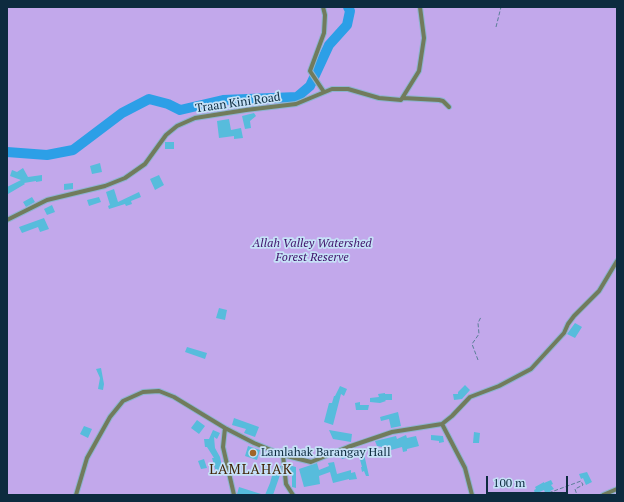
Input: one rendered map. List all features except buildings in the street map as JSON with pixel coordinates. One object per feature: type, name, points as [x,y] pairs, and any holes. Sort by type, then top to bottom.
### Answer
[{"type":"street","points":[[323,7],[325,15],[324,33],[310,71],[324,92]]},
{"type":"street","points":[[403,98],[419,71],[424,38],[420,7]]},
{"type":"street","name":"Traan Kini Road","points":[[7,220],[47,200],[105,186],[125,178],[145,164],[166,135],[177,126],[195,118],[296,104],[332,89],[348,89],[379,98],[401,100],[403,98],[439,100],[443,101],[449,107]]},
{"type":"street","points":[[76,495],[87,458],[110,417],[123,401],[142,392],[159,391],[174,396],[225,428],[254,443],[283,455],[311,462],[348,447],[392,432],[442,424],[470,397],[498,386],[531,369],[564,333],[574,316],[599,292],[617,261]]},
{"type":"street","points":[[442,424],[465,468],[472,495]]},
{"type":"street","points":[[225,428],[223,447],[234,495]]},
{"type":"street","points":[[283,455],[286,484],[293,495]]},
{"type":"street","points":[[603,495],[617,489]]},
{"type":"path","points":[[496,27],[501,7]]},
{"type":"path","points":[[478,360],[472,344],[478,334],[478,323],[481,317]]},
{"type":"path","points":[[543,495],[581,481],[583,485],[575,489],[577,495]]},
{"type":"green space","name":"Allah Valley Watershed Forest Reserve","points":[[7,7],[617,7],[617,495],[7,495]]},
{"type":"waterway","points":[[7,152],[47,155],[73,150],[122,113],[149,99],[168,104],[180,110],[223,100],[297,97],[310,86],[329,45],[347,25],[350,11],[348,7]]},
{"type":"place","name":"Lamlahak Barangay Hall","points":[[253,453]]},
{"type":"district","name":"LAMLAHAK","points":[[251,470]]}]
